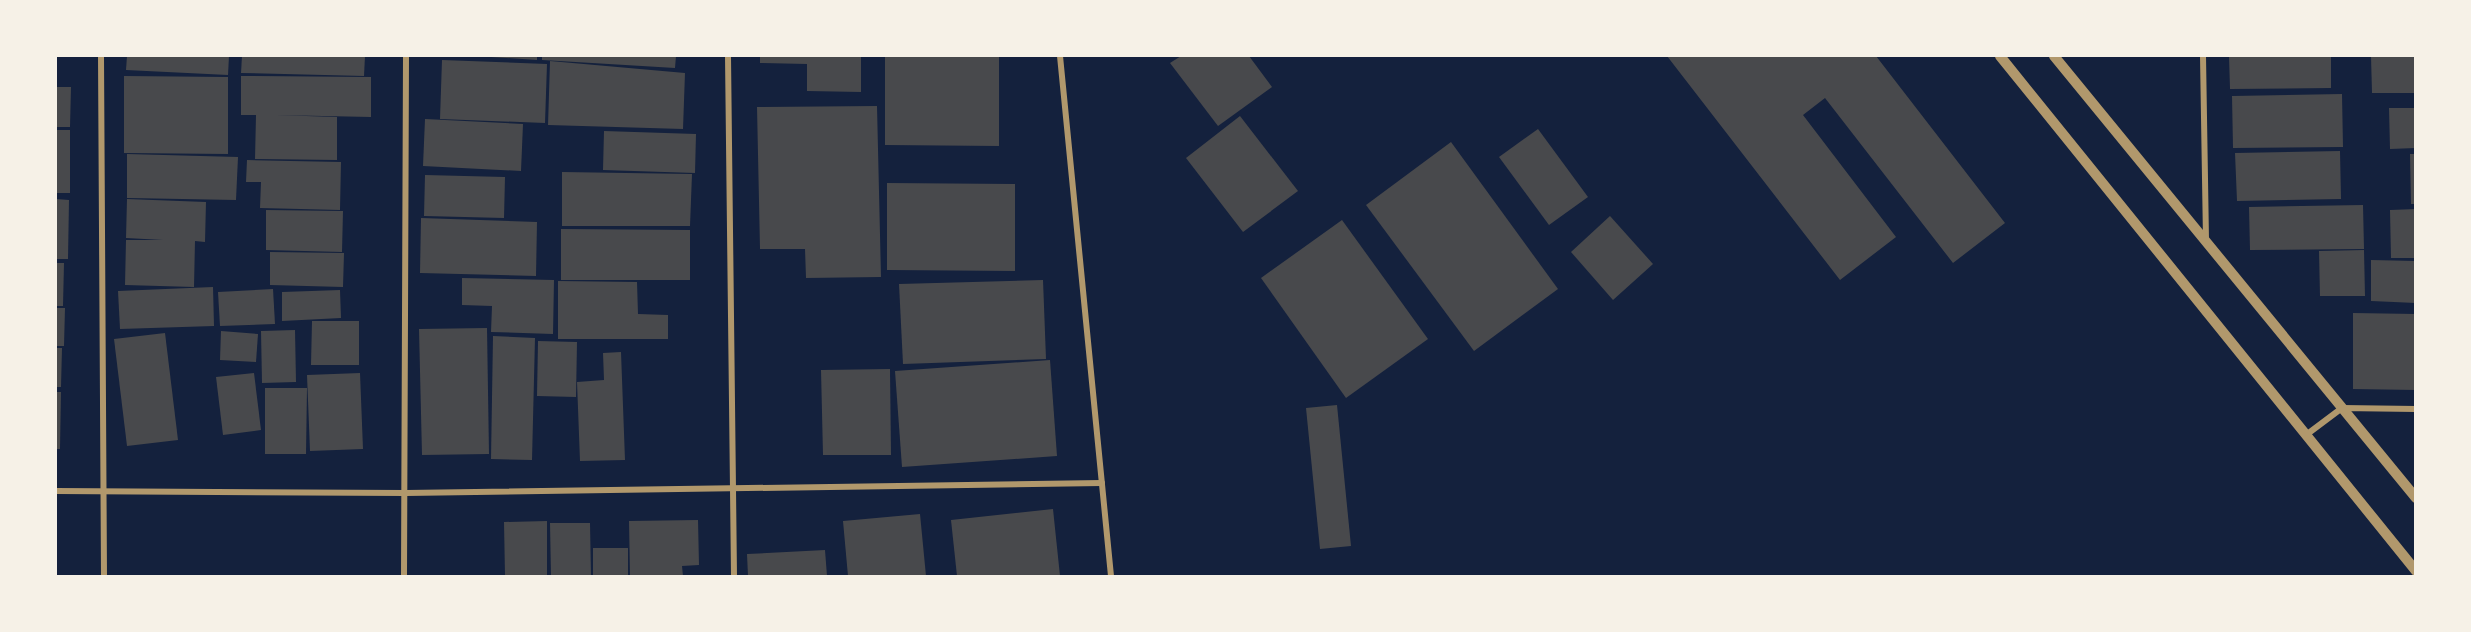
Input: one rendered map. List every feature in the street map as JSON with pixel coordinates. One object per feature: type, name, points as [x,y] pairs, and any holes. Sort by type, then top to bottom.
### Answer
[{"type":"street","points":[[100,56],[104,576]]},
{"type":"street","points":[[404,576],[406,56]]},
{"type":"street","points":[[728,56],[734,576]]},
{"type":"street","points":[[1060,56],[1111,576]]},
{"type":"street","points":[[2000,56],[2415,571]]},
{"type":"street","points":[[2055,56],[2415,498]]},
{"type":"street","points":[[2203,56],[2206,241]]},
{"type":"street","points":[[2306,435],[2342,408],[2415,409]]},
{"type":"street","points":[[56,491],[406,493],[1102,483]]},
{"type":"building","points":[[127,56],[229,56],[228,75],[126,70]]},
{"type":"building","points":[[242,56],[365,56],[364,76],[241,73]]},
{"type":"building","points":[[537,56],[537,60],[491,57]]},
{"type":"building","points":[[542,56],[676,56],[675,68],[542,60]]},
{"type":"building","points":[[760,56],[861,56],[861,92],[807,91],[807,64],[760,63]]},
{"type":"building","points":[[885,56],[999,56],[999,146],[885,145]]},
{"type":"building","points":[[1181,56],[1249,56],[1272,87],[1218,126],[1170,63]]},
{"type":"building","points":[[1667,56],[1876,56],[2005,223],[1953,263],[1825,98],[1803,115],[1896,237],[1840,280]]},
{"type":"building","points":[[2229,56],[2331,56],[2331,88],[2230,89]]},
{"type":"building","points":[[2371,56],[2416,56],[2416,93],[2372,93]]},
{"type":"building","points":[[442,60],[547,64],[545,123],[440,119]]},
{"type":"building","points":[[550,61],[685,73],[683,129],[548,125]]},
{"type":"building","points":[[124,76],[228,77],[228,154],[124,153]]},
{"type":"building","points":[[241,76],[371,77],[371,117],[275,115],[337,117],[337,160],[255,159],[256,115],[241,115]]},
{"type":"building","points":[[56,87],[71,87],[70,127],[56,127]]},
{"type":"building","points":[[2342,94],[2343,147],[2233,148],[2232,96]]},
{"type":"building","points":[[877,106],[881,277],[806,278],[805,249],[760,249],[757,107]]},
{"type":"building","points":[[2389,108],[2416,108],[2416,148],[2390,149]]},
{"type":"building","points":[[1240,116],[1298,191],[1243,232],[1186,158]]},
{"type":"building","points":[[425,119],[523,124],[521,171],[423,166]]},
{"type":"building","points":[[1538,129],[1588,197],[1549,225],[1499,157]]},
{"type":"building","points":[[56,130],[70,130],[70,193],[56,193]]},
{"type":"building","points":[[604,131],[696,134],[695,173],[603,170]]},
{"type":"building","points":[[1451,142],[1558,289],[1474,351],[1366,205]]},
{"type":"building","points":[[2340,151],[2341,199],[2237,201],[2235,153]]},
{"type":"building","points":[[127,154],[238,157],[236,200],[127,198]]},
{"type":"building","points":[[2410,154],[2416,154],[2416,204],[2411,204]]},
{"type":"building","points":[[247,160],[341,162],[340,210],[260,208],[261,182],[246,182]]},
{"type":"building","points":[[562,172],[692,174],[690,226],[562,226]]},
{"type":"building","points":[[425,175],[505,177],[504,218],[424,216]]},
{"type":"building","points":[[887,183],[1015,184],[1015,271],[887,270]]},
{"type":"building","points":[[56,199],[69,200],[68,259],[56,259]]},
{"type":"building","points":[[127,199],[206,202],[205,242],[195,241],[194,287],[125,285],[126,240],[163,240],[126,238]]},
{"type":"building","points":[[2363,205],[2364,249],[2250,250],[2249,207]]},
{"type":"building","points":[[2416,209],[2416,258],[2391,258],[2390,210]]},
{"type":"building","points":[[266,210],[343,211],[342,252],[266,250]]},
{"type":"building","points":[[1610,216],[1653,264],[1613,300],[1571,252]]},
{"type":"building","points":[[421,218],[537,222],[536,276],[420,273]]},
{"type":"building","points":[[1342,220],[1428,339],[1346,398],[1261,278]]},
{"type":"building","points":[[561,229],[690,230],[690,280],[561,280]]},
{"type":"building","points":[[2364,250],[2365,296],[2320,296],[2319,251]]},
{"type":"building","points":[[270,252],[344,253],[343,287],[270,285]]},
{"type":"building","points":[[2371,260],[2416,261],[2416,303],[2371,301]]},
{"type":"building","points":[[56,263],[64,263],[63,306],[56,306]]},
{"type":"building","points":[[462,278],[554,280],[553,334],[491,332],[492,306],[462,305]]},
{"type":"building","points":[[1043,280],[1046,359],[903,364],[899,284]]},
{"type":"building","points":[[558,281],[637,282],[638,314],[668,315],[668,339],[558,339]]},
{"type":"building","points":[[213,287],[214,326],[120,329],[118,291]]},
{"type":"building","points":[[273,289],[275,324],[220,326],[218,292]]},
{"type":"building","points":[[340,290],[341,318],[282,321],[282,292]]},
{"type":"building","points":[[56,308],[65,308],[64,346],[56,346]]},
{"type":"building","points":[[2353,313],[2416,314],[2416,390],[2353,389]]},
{"type":"building","points":[[312,321],[359,321],[359,365],[311,365]]},
{"type":"building","points":[[487,328],[489,454],[422,455],[419,329]]},
{"type":"building","points":[[295,330],[296,382],[262,383],[261,331]]},
{"type":"building","points":[[221,331],[258,334],[256,362],[220,360]]},
{"type":"building","points":[[165,333],[178,440],[127,446],[114,339]]},
{"type":"building","points":[[493,336],[535,338],[532,460],[491,459]]},
{"type":"building","points":[[538,341],[577,342],[576,397],[537,396]]},
{"type":"building","points":[[56,348],[62,348],[61,387],[56,387]]},
{"type":"building","points":[[621,352],[625,460],[580,461],[577,382],[604,380],[603,353]]},
{"type":"building","points":[[1050,360],[1057,456],[902,467],[895,371]]},
{"type":"building","points":[[890,369],[891,455],[823,455],[821,370]]},
{"type":"building","points":[[254,373],[261,430],[223,435],[216,377]]},
{"type":"building","points":[[360,373],[363,449],[310,451],[307,375]]},
{"type":"building","points":[[265,388],[307,388],[306,454],[265,454]]},
{"type":"building","points":[[56,392],[61,392],[60,449],[56,449]]},
{"type":"building","points":[[1337,405],[1351,546],[1320,549],[1306,408]]},
{"type":"building","points":[[1053,509],[1060,576],[957,576],[951,520]]},
{"type":"building","points":[[920,514],[926,576],[848,576],[843,521]]},
{"type":"building","points":[[698,520],[699,565],[682,566],[683,576],[630,576],[629,521]]},
{"type":"building","points":[[547,521],[547,576],[505,576],[504,522]]},
{"type":"building","points":[[550,523],[590,523],[591,576],[551,576]]},
{"type":"building","points":[[593,548],[628,548],[628,576],[593,576]]},
{"type":"building","points":[[825,550],[827,576],[748,576],[747,554]]}]
